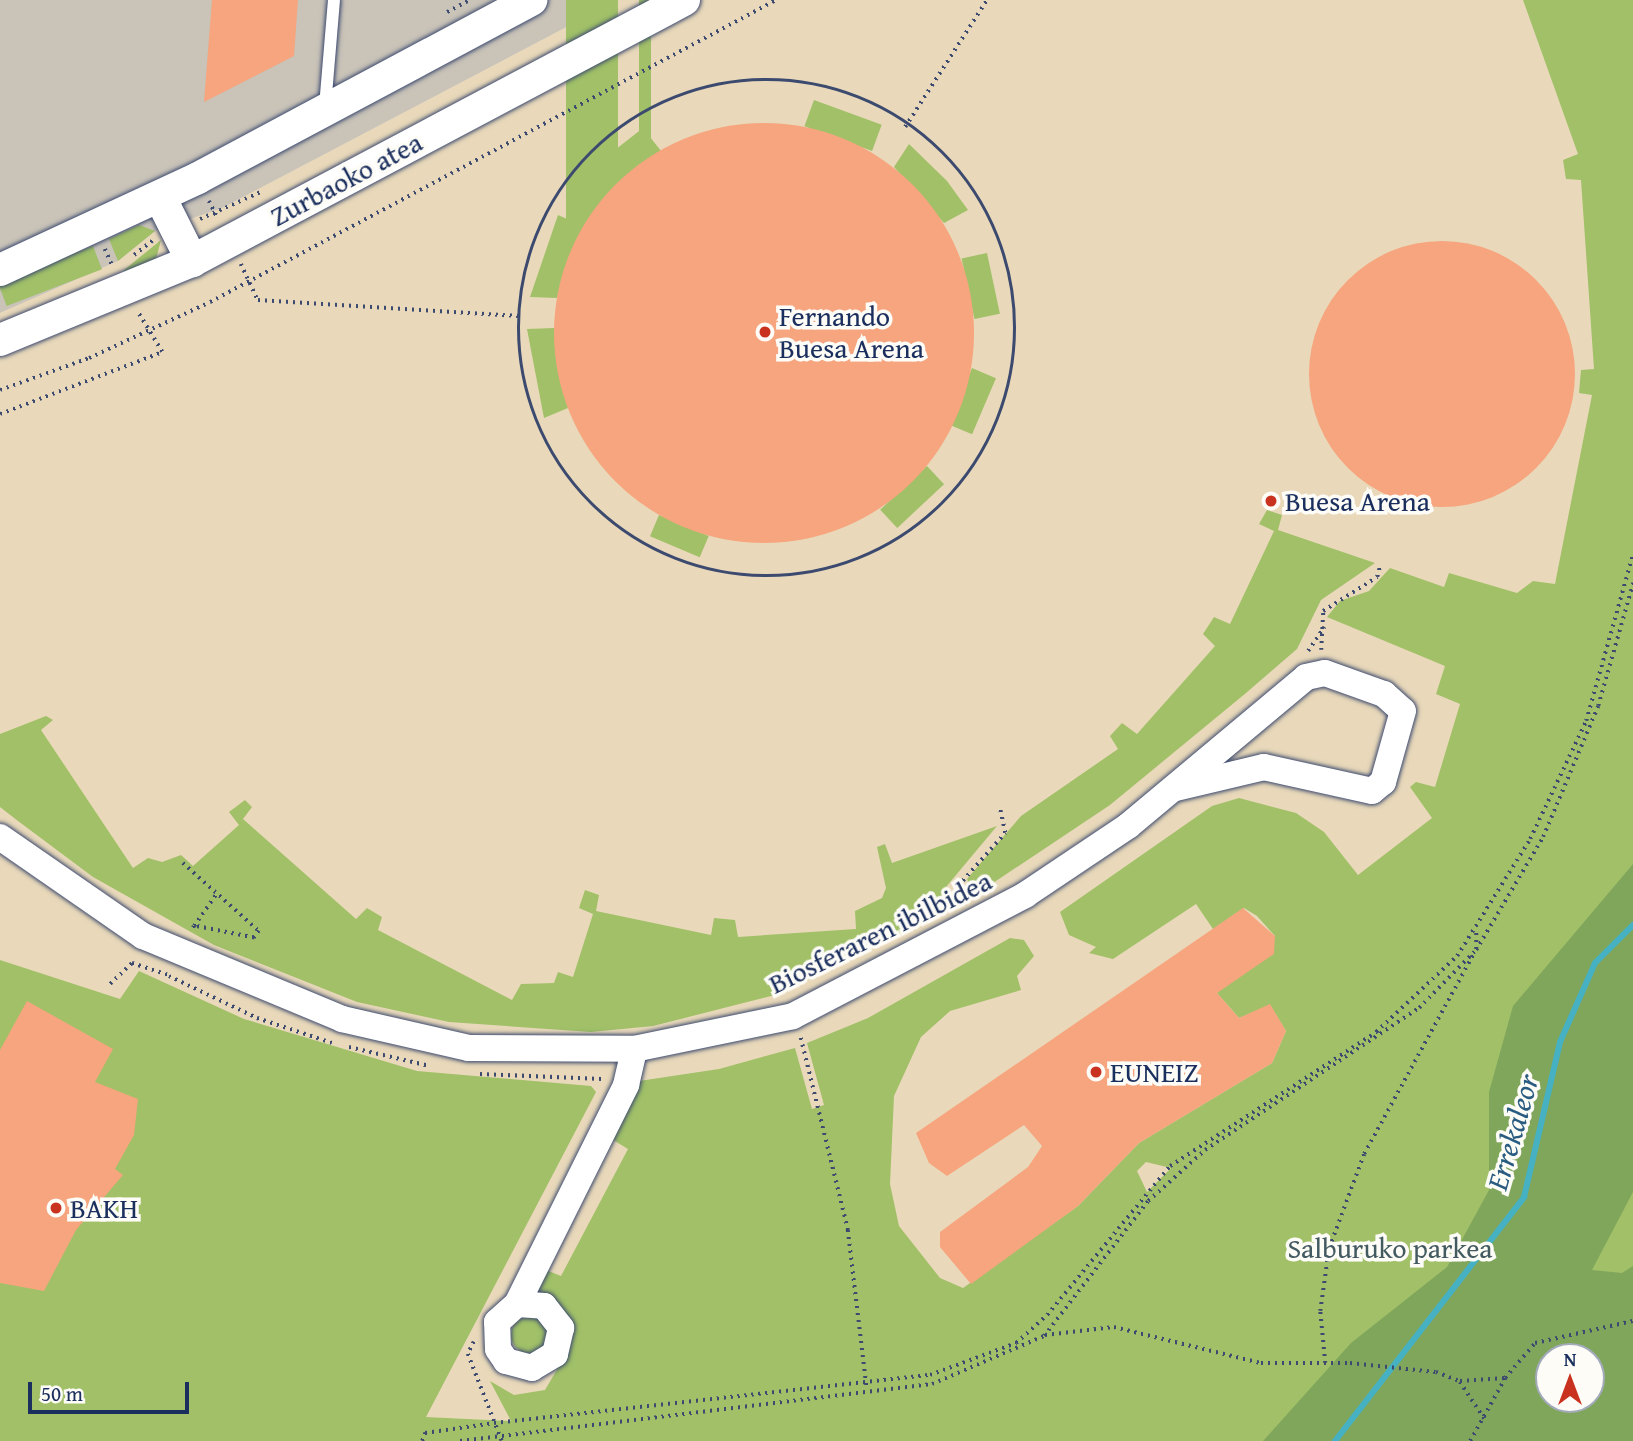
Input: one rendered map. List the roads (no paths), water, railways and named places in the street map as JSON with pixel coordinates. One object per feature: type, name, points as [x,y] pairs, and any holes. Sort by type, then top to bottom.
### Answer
[{"type":"street","points":[[0,270],[167,211],[198,178],[531,0]]},
{"type":"street","name":"Zurbaoko atea","points":[[0,340],[192,261],[222,228],[684,0]]},
{"type":"street","points":[[167,211],[192,261]]},
{"type":"street","name":"Biosferaren ibilbidea","points":[[0,837],[143,936],[342,1019],[468,1048],[634,1049],[793,1016],[1025,895],[1176,788],[1307,667],[1384,694],[1403,711],[1377,786],[1357,791],[1298,770],[1264,767],[1176,788]]},
{"type":"street","points":[[517,1304],[626,1085],[634,1049]]},
{"type":"lane","points":[[325,111],[334,0]]},
{"type":"waterway","name":"Errekaleor","points":[[1335,1441],[1524,1197],[1560,1042],[1595,963],[1633,925]]},
{"type":"place","name":"Fernando Buesa Arena","points":[[765,332]]},
{"type":"place","name":"Buesa Arena","points":[[1271,501]]},
{"type":"place","name":"EUNEIZ","points":[[1096,1072]]},
{"type":"place","name":"BAKH","points":[[56,1208]]},
{"type":"park label","name":"Salburuko parkea","points":[[1390,1248]]}]
